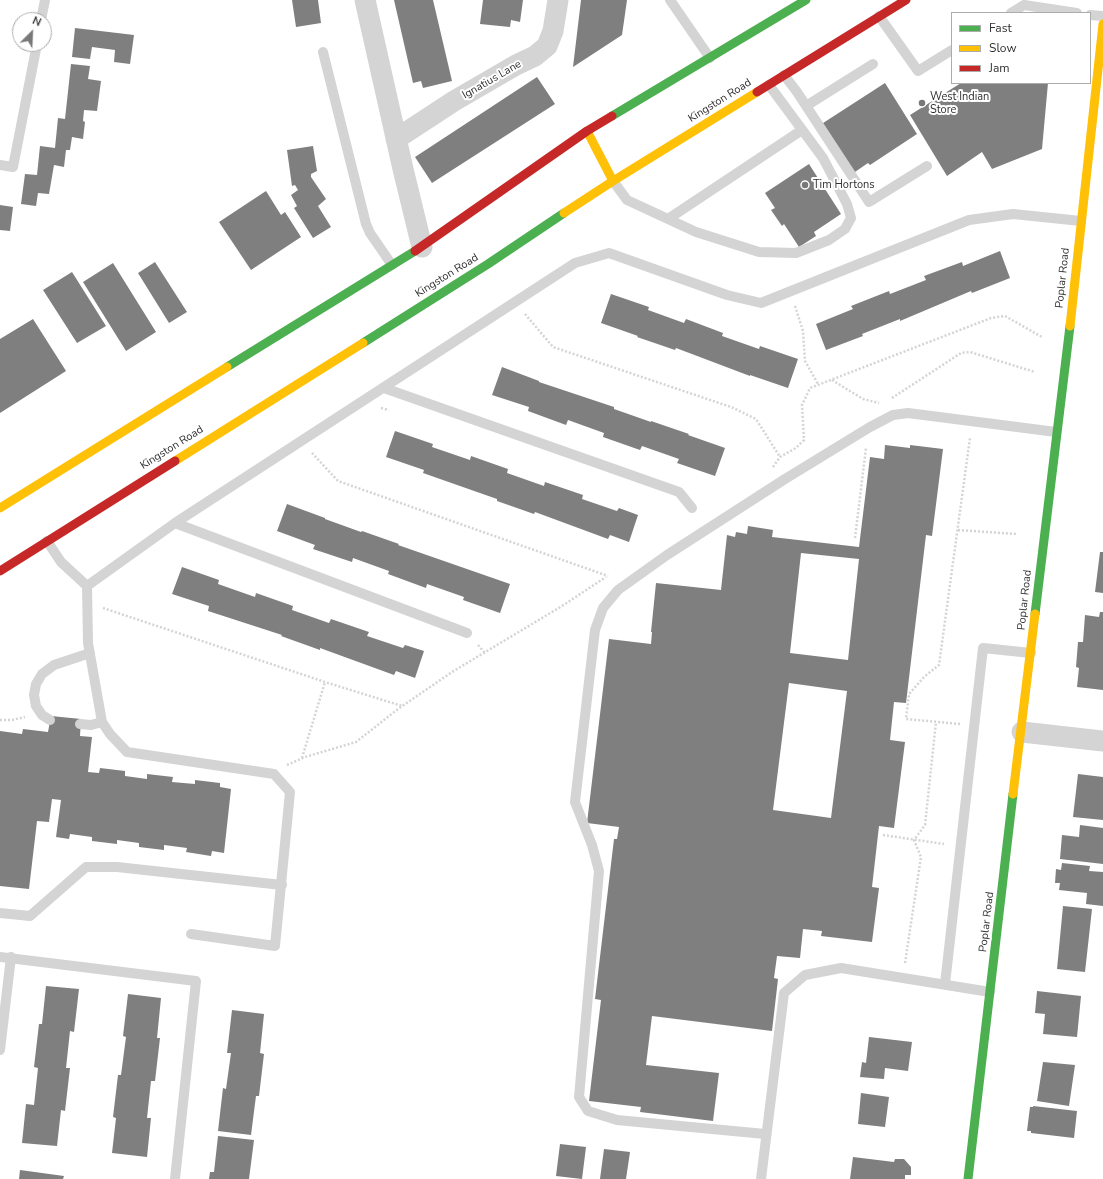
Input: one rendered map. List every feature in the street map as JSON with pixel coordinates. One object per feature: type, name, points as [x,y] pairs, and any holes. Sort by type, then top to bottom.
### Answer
[{"type":"main road","points":[[0,508],[422,247],[587,131],[806,0]]},
{"type":"main road","name":"Kingston Road","points":[[0,571],[488,264],[613,181],[906,0]]},
{"type":"main road","name":"Poplar Road","points":[[968,1179],[1022,732],[1056,432],[1082,221],[1098,113],[1103,24]]},
{"type":"main road","points":[[587,131],[613,181]]},
{"type":"street","points":[[365,0],[422,247]]},
{"type":"street","name":"Ignatius Lane","points":[[396,139],[454,101],[516,65],[535,56],[547,46],[553,31],[558,0]]},
{"type":"street","points":[[1022,732],[1103,741]]},
{"type":"lane","points":[[42,12],[44,0]]},
{"type":"lane","points":[[670,0],[710,58]]},
{"type":"lane","points":[[1013,12],[1024,5],[1070,12]]},
{"type":"lane","points":[[1091,15],[1103,16]]},
{"type":"lane","points":[[879,16],[918,71],[951,51]]},
{"type":"lane","points":[[0,165],[13,167],[35,52]]},
{"type":"lane","points":[[323,52],[366,224],[370,233],[392,266]]},
{"type":"lane","points":[[806,106],[873,64]]},
{"type":"lane","points":[[784,75],[869,202],[927,166]]},
{"type":"lane","points":[[613,181],[628,200],[696,232],[759,252],[796,253],[829,240],[845,229],[851,218],[847,204],[823,158],[769,85]]},
{"type":"lane","points":[[668,219],[802,130]]},
{"type":"lane","points":[[87,586],[175,524],[575,263],[609,252],[727,295],[761,302],[969,220],[1013,214],[1082,221]]},
{"type":"lane","points":[[384,388],[679,492],[692,508]]},
{"type":"lane","points":[[766,1134],[617,1120],[588,1111],[579,1097],[599,871],[592,845],[575,802],[595,630],[603,608],[618,590],[667,555],[792,475],[870,427],[893,415],[908,413],[1056,432]]},
{"type":"lane","points":[[175,524],[467,633]]},
{"type":"lane","points":[[47,541],[61,562],[87,586],[88,643],[102,722],[110,734],[126,752],[274,774],[290,792],[275,946],[191,934]]},
{"type":"lane","points":[[945,984],[983,648],[1031,653]]},
{"type":"lane","points":[[50,720],[42,715],[36,706],[34,695],[36,684],[42,674],[54,665],[90,653]]},
{"type":"lane","points":[[80,724],[91,725],[102,722]]},
{"type":"lane","points":[[0,913],[30,916],[86,867],[117,867],[282,885]]},
{"type":"lane","points":[[0,957],[11,957],[196,981],[175,1179]]},
{"type":"lane","points":[[0,1050],[11,957]]},
{"type":"lane","points":[[761,1179],[784,993],[806,975],[840,968],[990,992]]},
{"type":"path","points":[[795,306],[803,331],[805,361],[818,384]]},
{"type":"path","points":[[525,314],[553,347],[731,408],[756,419],[780,457]]},
{"type":"path","points":[[770,469],[780,457],[796,448],[804,440],[802,405],[810,388],[818,384],[832,380],[991,318],[1005,316],[1042,337]]},
{"type":"path","points":[[889,400],[961,353],[970,352],[1035,372]]},
{"type":"path","points":[[832,380],[863,399],[883,404]]},
{"type":"path","points":[[971,435],[939,666],[924,677],[909,694],[906,719],[974,727]]},
{"type":"path","points":[[856,538],[866,443]]},
{"type":"path","points":[[274,774],[286,766],[302,759],[356,742],[402,706],[452,672],[562,606],[608,576],[338,481],[310,451]]},
{"type":"path","points":[[958,530],[1016,534]]},
{"type":"path","points":[[87,604],[102,607],[402,706]]},
{"type":"path","points":[[302,759],[326,682]]},
{"type":"path","points":[[0,720],[12,720],[42,715]]},
{"type":"path","points":[[914,840],[925,825],[936,722]]},
{"type":"path","points":[[884,835],[961,846]]},
{"type":"path","points":[[904,978],[905,959],[921,857],[914,840]]},
{"type":"building","points":[[292,0],[318,0],[321,23],[296,27]]},
{"type":"building","points":[[394,0],[433,0],[452,81],[423,88],[421,81],[413,83]]},
{"type":"building","points":[[483,0],[523,0],[520,22],[511,20],[510,27],[480,24]]},
{"type":"building","points":[[581,0],[627,0],[622,35],[573,67]]},
{"type":"building","points":[[75,28],[134,35],[130,64],[114,62],[115,50],[92,47],[90,59],[72,57]]},
{"type":"building","points":[[71,64],[90,66],[88,79],[101,81],[97,111],[84,110],[83,121],[85,122],[83,139],[72,137],[70,150],[66,150],[64,167],[54,165],[49,194],[38,193],[36,206],[21,204],[25,174],[37,175],[40,146],[55,148],[58,118],[65,119]]},
{"type":"building","points":[[537,77],[555,104],[432,183],[415,157]]},
{"type":"building","points":[[885,83],[917,134],[870,165],[868,163],[852,174],[820,125]]},
{"type":"building","points":[[959,84],[1048,84],[1042,149],[992,169],[982,152],[947,176],[910,115]]},
{"type":"building","points":[[313,146],[317,171],[311,174],[311,177],[326,199],[318,206],[331,227],[313,238],[294,208],[297,206],[291,195],[298,190],[295,185],[292,186],[287,150]]},
{"type":"building","points":[[809,164],[841,214],[814,232],[816,236],[799,247],[784,224],[782,226],[771,210],[775,208],[765,193]]},
{"type":"building","points":[[266,191],[281,215],[285,212],[301,237],[251,270],[219,222]]},
{"type":"building","points":[[0,205],[13,207],[10,231],[0,230]]},
{"type":"building","points":[[1000,251],[1010,278],[972,293],[971,291],[900,321],[900,319],[862,334],[863,336],[826,350],[816,324],[853,309],[851,306],[889,291],[890,294],[926,280],[924,276],[962,262],[963,266]]},
{"type":"building","points":[[155,262],[187,312],[169,323],[138,273]]},
{"type":"building","points":[[113,263],[156,332],[126,351],[83,282]]},
{"type":"building","points":[[72,272],[106,326],[77,343],[43,290]]},
{"type":"building","points":[[611,294],[649,307],[648,310],[684,323],[686,319],[723,333],[722,336],[759,349],[760,346],[798,359],[788,388],[750,376],[676,348],[675,350],[637,337],[638,336],[601,323]]},
{"type":"building","points":[[33,319],[66,371],[0,413],[0,339]]},
{"type":"building","points":[[502,367],[539,382],[614,407],[614,409],[689,434],[688,435],[725,448],[715,476],[677,463],[679,459],[642,446],[640,450],[603,437],[604,433],[568,420],[566,425],[528,411],[529,407],[492,395]]},
{"type":"building","points":[[395,431],[433,444],[432,447],[470,460],[471,456],[508,469],[507,473],[544,486],[545,482],[583,495],[582,499],[617,511],[619,508],[638,515],[629,542],[610,535],[608,539],[535,512],[534,514],[497,501],[497,499],[423,473],[424,470],[386,457]]},
{"type":"building","points":[[885,445],[910,448],[910,445],[943,449],[932,536],[926,535],[906,703],[894,702],[890,740],[905,742],[894,828],[879,826],[872,887],[879,888],[872,942],[821,936],[822,931],[803,929],[800,958],[777,956],[774,978],[778,979],[772,1031],[652,1016],[646,1065],[719,1073],[713,1121],[640,1112],[641,1107],[589,1101],[601,1000],[595,999],[614,839],[617,839],[619,827],[587,823],[609,639],[651,644],[656,583],[721,590],[727,535],[735,537],[736,532],[747,534],[748,526],[773,530],[772,537],[859,547],[870,457],[884,459]],"holes":[[[801,553],[859,559],[848,660],[790,653]],[[789,683],[847,691],[831,818],[773,810]]]},
{"type":"building","points":[[287,504],[361,532],[362,531],[510,584],[500,613],[463,600],[464,597],[427,584],[426,588],[388,574],[389,571],[353,558],[352,562],[313,549],[315,545],[277,531]]},
{"type":"building","points":[[1100,552],[1103,552],[1103,593],[1095,592]]},
{"type":"building","points":[[182,567],[219,580],[218,584],[255,597],[256,593],[293,606],[292,610],[329,623],[331,619],[369,632],[367,636],[403,648],[405,645],[424,651],[415,678],[396,671],[394,675],[320,648],[320,650],[281,636],[282,635],[208,611],[209,606],[172,594]]},
{"type":"building","points":[[1100,612],[1103,612],[1103,690],[1077,687],[1079,668],[1076,667],[1078,642],[1083,642],[1085,615],[1099,617]]},
{"type":"building","points":[[51,716],[81,719],[80,736],[92,737],[88,772],[99,773],[100,768],[125,771],[125,776],[147,779],[147,774],[173,777],[172,782],[195,784],[195,780],[220,783],[220,787],[231,789],[224,853],[212,851],[211,856],[186,852],[187,848],[164,845],[164,850],[139,847],[139,843],[117,840],[117,844],[92,841],[92,837],[70,834],[69,839],[56,837],[61,800],[52,799],[49,822],[37,821],[29,889],[0,886],[0,731],[22,734],[23,729],[48,732]]},
{"type":"building","points":[[1078,774],[1103,777],[1103,820],[1073,817]]},
{"type":"building","points":[[1080,825],[1103,828],[1103,864],[1060,859],[1062,835],[1079,837]]},
{"type":"building","points":[[1062,863],[1090,866],[1089,871],[1103,872],[1103,906],[1086,904],[1087,893],[1059,890],[1060,883],[1055,883],[1056,869],[1061,870]]},
{"type":"building","points":[[1063,906],[1092,909],[1085,972],[1057,969]]},
{"type":"building","points":[[46,986],[79,989],[74,1032],[70,1031],[66,1068],[70,1068],[65,1111],[61,1110],[57,1146],[22,1143],[26,1104],[34,1105],[38,1068],[34,1067],[39,1024],[42,1024]]},
{"type":"building","points":[[1037,991],[1081,996],[1077,1037],[1043,1034],[1045,1014],[1035,1013]]},
{"type":"building","points":[[128,994],[161,998],[157,1038],[160,1038],[155,1081],[151,1081],[147,1118],[151,1118],[147,1157],[112,1153],[116,1118],[113,1117],[118,1075],[121,1075],[126,1037],[123,1036]]},
{"type":"building","points":[[232,1010],[264,1014],[260,1053],[264,1054],[259,1096],[256,1096],[251,1135],[218,1131],[223,1088],[226,1089],[231,1053],[227,1053]]},
{"type":"building","points":[[869,1037],[912,1042],[908,1071],[885,1068],[884,1079],[860,1077],[862,1062],[866,1063]]},
{"type":"building","points":[[1043,1062],[1075,1065],[1069,1106],[1037,1101]]},
{"type":"building","points":[[861,1093],[889,1097],[885,1127],[858,1124]]},
{"type":"building","points":[[1033,1106],[1077,1111],[1074,1138],[1031,1133],[1031,1131],[1027,1131],[1030,1107]]},
{"type":"building","points":[[218,1136],[254,1140],[249,1179],[209,1179],[210,1172],[214,1172]]},
{"type":"building","points":[[560,1144],[586,1147],[582,1179],[556,1176]]},
{"type":"building","points":[[604,1149],[630,1152],[626,1179],[600,1179]]},
{"type":"building","points":[[853,1157],[894,1162],[895,1159],[904,1159],[911,1167],[911,1175],[905,1175],[905,1179],[850,1179]]},
{"type":"building","points":[[20,1170],[64,1176],[63,1179],[19,1179]]},
{"type":"traffic: fast","points":[[612,116],[806,0]]},
{"type":"traffic: fast","points":[[363,343],[488,264],[564,213]]},
{"type":"traffic: fast","points":[[227,367],[415,251]]},
{"type":"traffic: fast","points":[[1035,614],[1070,326]]},
{"type":"traffic: fast","points":[[968,1179],[1013,794]]},
{"type":"traffic: slow","points":[[1070,326],[1103,24]]},
{"type":"traffic: slow","points":[[564,213],[757,92]]},
{"type":"traffic: slow","points":[[587,131],[613,181]]},
{"type":"traffic: slow","points":[[175,461],[363,343]]},
{"type":"traffic: slow","points":[[0,508],[227,367]]},
{"type":"traffic: slow","points":[[1013,794],[1035,614]]},
{"type":"traffic: jam","points":[[757,92],[906,0]]},
{"type":"traffic: jam","points":[[415,251],[587,131],[612,116]]},
{"type":"traffic: jam","points":[[0,571],[175,461]]},
{"type":"place","name":"West Indian Store","points":[[922,103]]},
{"type":"place","name":"Tim Hortons","points":[[805,185]]}]
